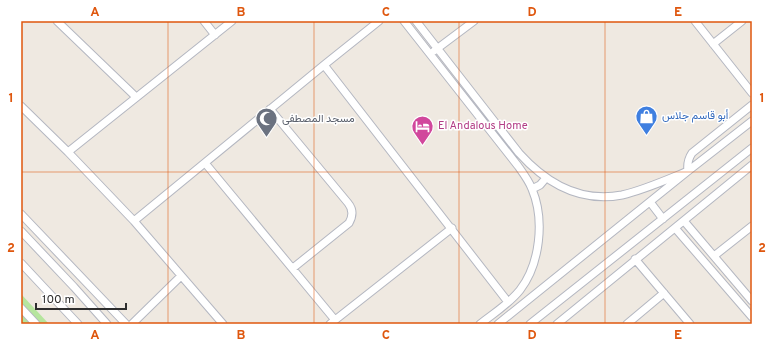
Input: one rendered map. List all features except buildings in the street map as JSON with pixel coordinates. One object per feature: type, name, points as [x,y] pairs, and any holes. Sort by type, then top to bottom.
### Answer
[{"type":"street","points":[[57,21],[136,97]]},
{"type":"street","points":[[204,21],[215,35]]},
{"type":"street","points":[[68,152],[232,21]]},
{"type":"street","points":[[134,221],[379,21]]},
{"type":"street","points":[[404,21],[518,166],[532,189],[537,205],[539,235],[537,250],[531,270],[525,282],[508,302],[480,324]]},
{"type":"street","points":[[416,21],[519,153],[533,168],[546,178],[577,193],[594,196],[613,196],[642,189],[688,172]]},
{"type":"street","points":[[431,54],[474,21]]},
{"type":"street","points":[[695,21],[752,93]]},
{"type":"street","points":[[713,44],[742,21]]},
{"type":"street","points":[[324,65],[508,302]]},
{"type":"street","points":[[688,172],[688,159],[692,153],[752,105]]},
{"type":"street","points":[[21,106],[68,152],[134,221],[223,324]]},
{"type":"street","points":[[270,109],[352,208],[351,220],[349,223],[293,268]]},
{"type":"street","points":[[498,324],[750,123],[741,114]]},
{"type":"street","points":[[530,324],[751,150]]},
{"type":"street","points":[[205,163],[293,268],[333,322],[452,228]]},
{"type":"street","points":[[557,324],[635,259],[752,166]]},
{"type":"street","points":[[532,189],[540,185],[546,178]]},
{"type":"street","points":[[650,202],[663,219]]},
{"type":"street","points":[[21,214],[126,324]]},
{"type":"street","points":[[684,221],[751,297]]},
{"type":"street","points":[[714,256],[752,226]]},
{"type":"street","points":[[675,228],[752,317]]},
{"type":"street","points":[[21,231],[74,286],[107,324]]},
{"type":"street","points":[[635,259],[690,324]]},
{"type":"street","points":[[21,263],[78,324]]},
{"type":"street","points":[[132,324],[181,276]]},
{"type":"street","points":[[627,324],[664,293]]},
{"type":"street","points":[[21,308],[36,324]]},
{"type":"green space","points":[[21,294],[49,324],[21,324]]},
{"type":"place","name":"أبو قاسم جلاس","points":[[647,136]]},
{"type":"place","name":"مسجد المصطفى","points":[[266,138]]},
{"type":"place","name":"El Andalous Home","points":[[422,146]]}]
